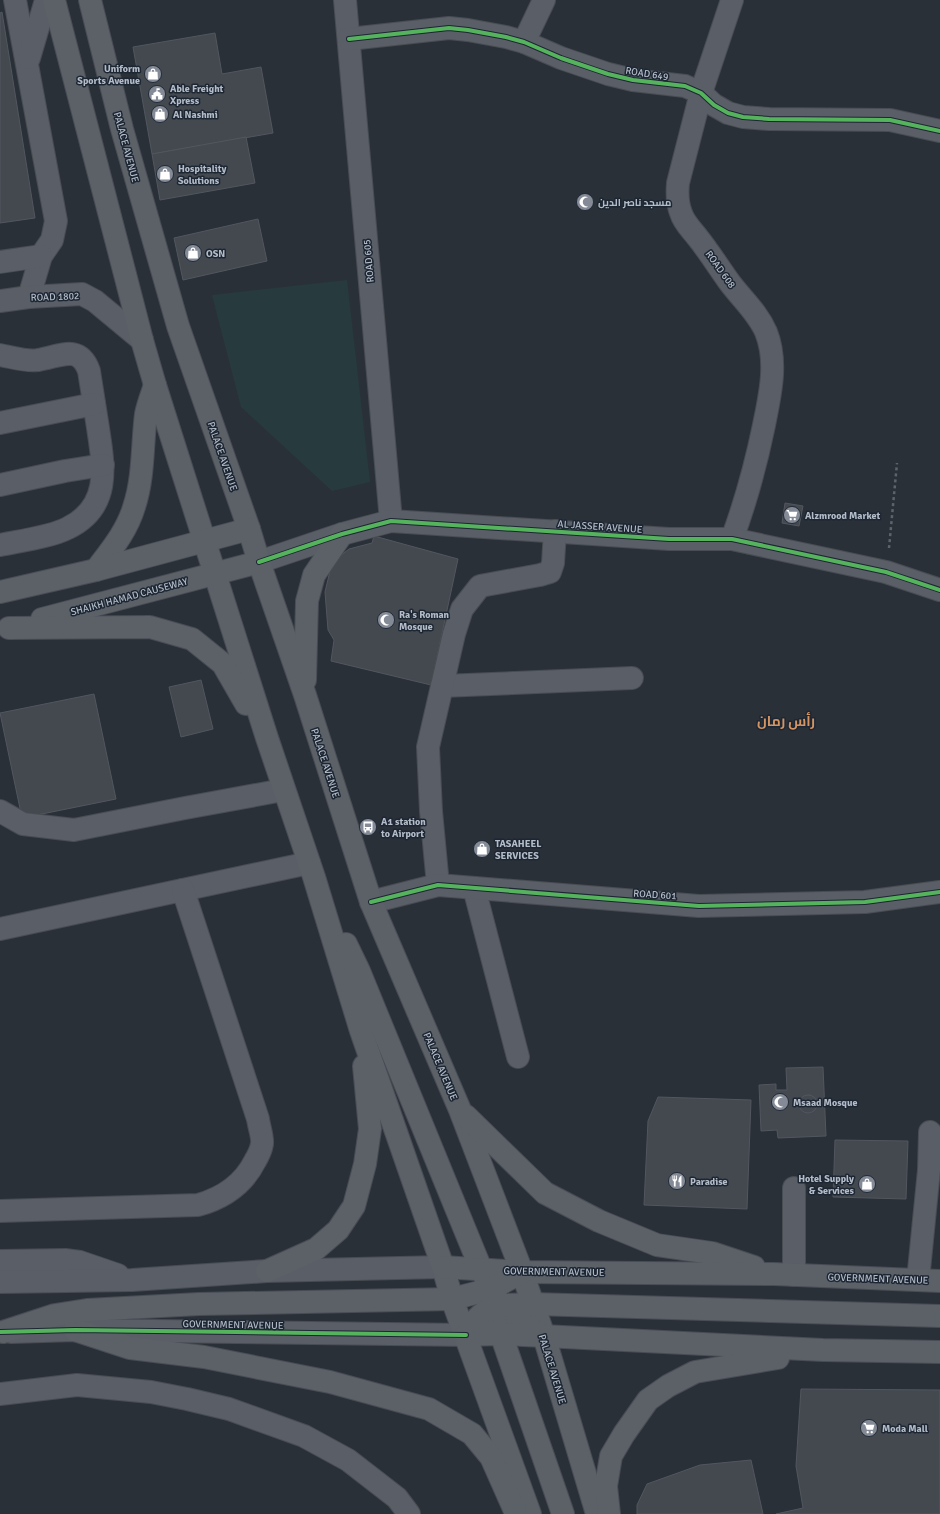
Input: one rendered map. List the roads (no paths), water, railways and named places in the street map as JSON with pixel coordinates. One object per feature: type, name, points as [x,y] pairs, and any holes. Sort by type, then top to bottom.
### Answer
[{"type":"main road","points":[[54,0],[155,385],[266,738],[311,870],[361,1031],[452,1299],[530,1514]]},
{"type":"main road","name":"PALACE AVENUE","points":[[90,0],[122,129],[178,326],[305,695],[371,902],[460,1110],[522,1272],[544,1336],[597,1514]]},
{"type":"main road","points":[[96,570],[120,539],[134,508],[144,451],[146,413],[155,385]]},
{"type":"main road","points":[[0,592],[96,570],[249,529]]},
{"type":"main road","points":[[305,695],[307,601],[314,575],[342,534]]},
{"type":"main road","name":"SHAIKH HAMAD CAUSEWAY","points":[[4,629],[259,562]]},
{"type":"main road","points":[[4,629],[150,627],[192,639],[223,664],[266,738]]},
{"type":"main road","points":[[311,870],[359,971],[481,1269],[489,1300],[563,1514]]},
{"type":"main road","points":[[267,1271],[316,1249],[338,1230],[354,1206],[365,1164],[370,1129],[361,1031]]},
{"type":"main road","points":[[460,1110],[545,1193],[599,1221],[657,1245],[712,1253],[784,1274]]},
{"type":"main road","points":[[442,1267],[519,1322],[544,1336]]},
{"type":"main road","name":"GOVERNMENT AVENUE","points":[[442,1267],[522,1272],[784,1274],[940,1280]]},
{"type":"main road","points":[[466,1335],[472,1323],[478,1317],[489,1300],[522,1272]]},
{"type":"main road","points":[[2,1332],[55,1314],[87,1310],[199,1304],[452,1299],[489,1300],[533,1304],[940,1316]]},
{"type":"main road","points":[[75,1330],[130,1348],[204,1357],[330,1382],[429,1409],[472,1434],[491,1458],[517,1514]]},
{"type":"main road","name":"GOVERNMENT AVENUE","points":[[466,1335],[501,1334],[823,1350],[940,1352]]},
{"type":"main road","points":[[609,1514],[606,1486],[611,1456],[624,1434],[648,1400],[668,1386],[695,1372],[823,1350]]},
{"type":"street","points":[[15,0],[28,62],[56,221],[52,240],[41,256],[30,297]]},
{"type":"street","points":[[28,62],[46,0]]},
{"type":"street","name":"ROAD 605","points":[[345,0],[392,521]]},
{"type":"street","points":[[524,42],[544,0]]},
{"type":"street","name":"ROAD 608","points":[[732,0],[701,93],[678,184],[677,194],[678,204],[686,224],[698,238],[730,283],[756,314],[766,332],[771,352],[772,373],[770,393],[759,453],[749,489],[732,539]]},
{"type":"street","name":"ROAD 649","points":[[349,39],[449,28],[487,33],[524,42],[561,58],[608,74],[633,80],[685,86],[701,93],[723,110],[743,117],[769,119],[890,120],[940,131]]},
{"type":"street","points":[[0,262],[41,256]]},
{"type":"street","name":"ROAD 1802","points":[[0,301],[30,297],[82,294],[95,300],[142,340]]},
{"type":"street","points":[[0,355],[37,360],[61,354],[76,355],[82,358],[87,364],[89,371],[103,465],[102,484],[98,498],[80,521],[68,528],[54,533],[0,545]]},
{"type":"street","points":[[0,423],[94,404]]},
{"type":"street","points":[[0,485],[65,471],[103,465]]},
{"type":"street","name":"AL JASSER AVENUE","points":[[259,562],[342,534],[392,521],[670,539],[732,539],[886,572],[940,590]]},
{"type":"street","points":[[438,885],[431,811],[428,747],[454,634],[462,609],[480,586],[550,572],[553,563],[555,531]]},
{"type":"street","points":[[442,686],[632,678]]},
{"type":"street","points":[[0,811],[24,824],[74,830],[283,790]]},
{"type":"street","points":[[0,929],[183,890],[311,870]]},
{"type":"street","name":"ROAD 601","points":[[371,902],[438,885],[698,906],[865,902],[940,892]]},
{"type":"street","points":[[474,888],[518,1058]]},
{"type":"street","points":[[0,1211],[198,1205],[222,1197],[234,1189],[252,1168],[262,1144],[258,1119],[183,890]]},
{"type":"street","points":[[918,1280],[930,1132]]},
{"type":"street","points":[[784,1274],[794,1188]]},
{"type":"street","points":[[0,1261],[65,1260],[80,1262],[132,1280]]},
{"type":"street","name":"GOVERNMENT AVENUE","points":[[0,1282],[132,1280],[267,1271],[442,1267]]},
{"type":"street","name":"GOVERNMENT AVENUE","points":[[2,1332],[75,1330],[466,1335]]},
{"type":"street","points":[[0,1394],[77,1385],[151,1392],[229,1409],[304,1436],[348,1460],[397,1498],[409,1514]]},
{"type":"place","name":"Uniform Sports Avenue","points":[[153,74]]},
{"type":"place","name":"Able Freight Xpress","points":[[157,94]]},
{"type":"place","name":"Al Nashmi","points":[[160,114]]},
{"type":"place","name":"Hospitality Solutions","points":[[165,174]]},
{"type":"place","name":"مسجد ناصر الدين","points":[[585,202]]},
{"type":"place","name":"OSN","points":[[193,253]]},
{"type":"place","name":"Alzmrood Market","points":[[792,515]]},
{"type":"place","name":"Ra's Roman Mosque","points":[[386,620]]},
{"type":"place","name":"A1 station to Airport","points":[[368,827]]},
{"type":"place","name":"TASAHEEL SERVICES","points":[[482,849]]},
{"type":"place","name":"Msaad Mosque","points":[[780,1102]]},
{"type":"place","name":"Paradise","points":[[677,1181]]},
{"type":"place","name":"Hotel Supply & Services","points":[[867,1184]]},
{"type":"place","name":"Moda Mall","points":[[869,1428]]},
{"type":"district","name":"رأس رمان","points":[[786,721]]}]
